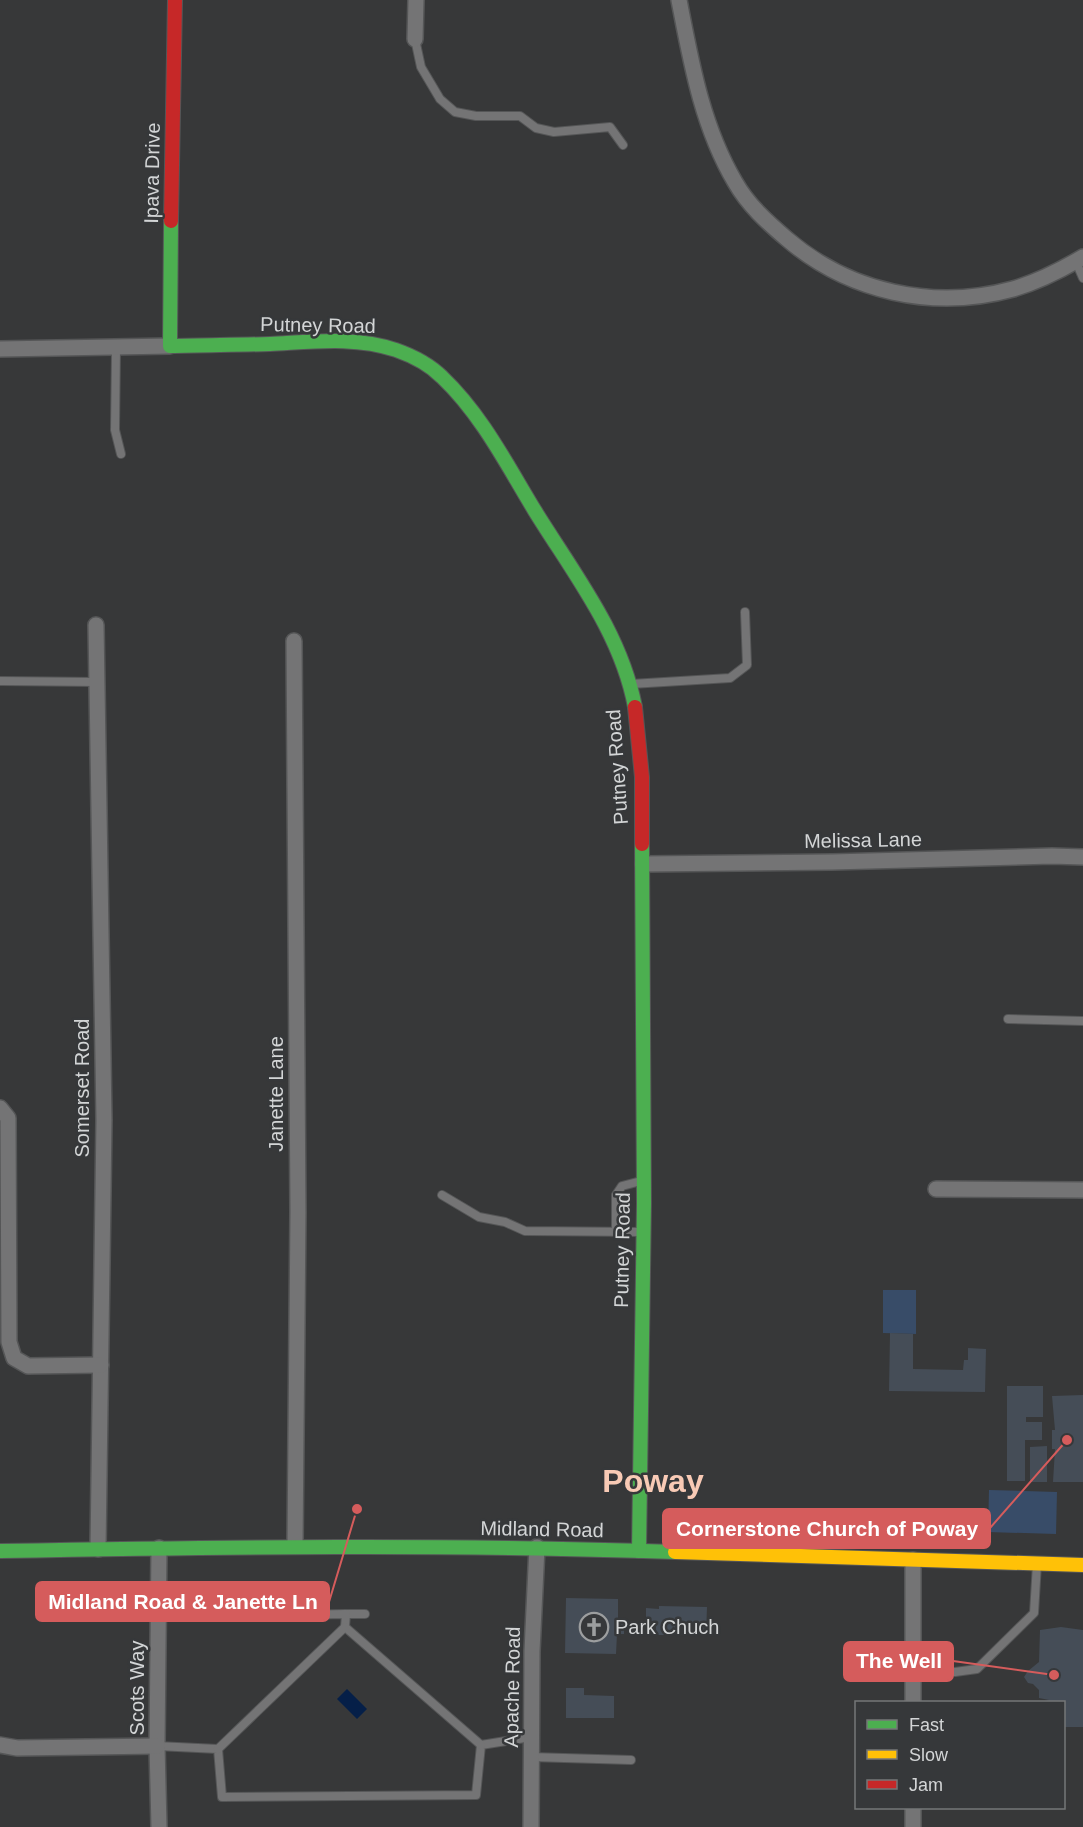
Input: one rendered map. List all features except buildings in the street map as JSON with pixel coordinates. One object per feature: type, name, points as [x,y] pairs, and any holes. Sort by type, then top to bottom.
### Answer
[{"type":"street","name":"Ipava Drive","points":[[170,346],[171,143],[175,0]]},
{"type":"street","points":[[415,39],[416,0]]},
{"type":"street","points":[[679,0],[705,118],[725,164],[749,203],[764,219],[797,248],[815,260],[865,285],[903,295],[944,300],[1014,289],[1057,272],[1079,260]]},
{"type":"street","name":"Putney Road","points":[[0,349],[357,342],[395,350],[429,365],[451,386],[487,434],[598,609],[629,684],[640,741],[644,864],[644,1232],[639,1551]]},
{"type":"street","name":"Somerset Road","points":[[96,626],[104,1120],[98,1549]]},
{"type":"street","name":"Janette Lane","points":[[294,641],[298,1212],[295,1546]]},
{"type":"street","name":"Melissa Lane","points":[[644,864],[1083,857]]},
{"type":"street","points":[[0,1108],[8,1118],[9,1342],[14,1358],[28,1366],[101,1365]]},
{"type":"street","points":[[936,1188],[1083,1190]]},
{"type":"street","name":"Midland Road","points":[[0,1551],[295,1546],[537,1547],[1083,1564]]},
{"type":"street","name":"Apache Road","points":[[531,1827],[531,1737],[537,1547]]},
{"type":"street","name":"Scots Way","points":[[159,1548],[157,1746],[159,1827]]},
{"type":"street","points":[[913,1560],[913,1701]]},
{"type":"street","points":[[0,1745],[16,1748],[157,1746]]},
{"type":"street","points":[[913,1809],[913,1827]]},
{"type":"lane","points":[[415,39],[421,67],[440,99],[455,112],[476,116],[520,116],[536,128],[554,132],[610,127],[623,145]]},
{"type":"lane","points":[[1079,260],[1083,278]]},
{"type":"lane","points":[[116,348],[115,430],[121,454]]},
{"type":"lane","points":[[629,684],[730,678],[747,665],[745,612]]},
{"type":"lane","points":[[0,681],[97,682]]},
{"type":"lane","points":[[1008,1019],[1083,1021]]},
{"type":"lane","points":[[616,1231],[616,1195],[622,1186],[644,1180]]},
{"type":"lane","points":[[442,1195],[479,1217],[505,1222],[525,1231],[644,1232]]},
{"type":"lane","points":[[956,1672],[977,1669],[1034,1613],[1037,1563]]},
{"type":"lane","points":[[157,1746],[218,1749],[345,1627],[346,1614]]},
{"type":"lane","points":[[294,1615],[365,1614]]},
{"type":"lane","points":[[345,1627],[481,1744],[531,1737]]},
{"type":"lane","points":[[218,1749],[222,1797],[476,1795],[481,1744]]},
{"type":"lane","points":[[531,1757],[631,1760]]},
{"type":"shaded area","points":[[883,1290],[916,1290],[916,1334],[883,1333]]},
{"type":"shaded area","points":[[989,1490],[1057,1492],[1056,1534],[988,1532]]},
{"type":"shaded area","points":[[347,1689],[367,1709],[357,1719],[337,1699]]},
{"type":"traffic: fast","points":[[171,221],[170,346],[349,341],[396,350],[437,372],[482,424],[580,581],[619,654],[635,707]]},
{"type":"traffic: fast","points":[[639,1551],[644,1203],[642,844]]},
{"type":"traffic: fast","points":[[0,1551],[422,1547],[675,1552]]},
{"type":"traffic: slow","points":[[675,1552],[1083,1565]]},
{"type":"traffic: jam","points":[[171,221],[175,0]]},
{"type":"traffic: jam","points":[[635,707],[642,777],[642,844]]},
{"type":"place","name":"Cornerstone Church of Poway","points":[[1067,1440]]},
{"type":"place","name":"Midland Road & Janette Ln","points":[[357,1509]]},
{"type":"place","name":"Park Chuch","points":[[594,1627]]},
{"type":"place","name":"The Well","points":[[1054,1675]]},
{"type":"district","name":"Poway","points":[[653,1481]]}]
